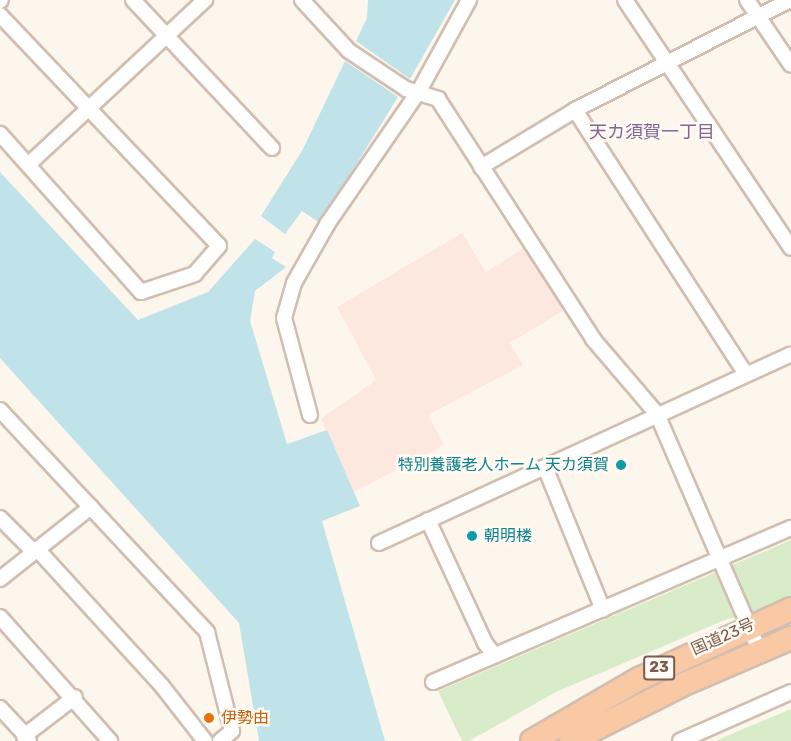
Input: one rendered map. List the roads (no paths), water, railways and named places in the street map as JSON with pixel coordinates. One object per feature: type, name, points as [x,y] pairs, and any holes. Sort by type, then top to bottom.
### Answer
[{"type":"highway","name":"国道23号","points":[[532,741],[639,679],[749,625],[791,609]]},
{"type":"highway","name":"国道23号","points":[[571,741],[759,650],[791,638]]},
{"type":"street","points":[[133,0],[272,148]]},
{"type":"street","points":[[29,164],[205,0]]},
{"type":"street","points":[[302,0],[356,54],[412,90],[438,99],[593,339],[657,414],[759,650]]},
{"type":"street","points":[[310,416],[285,332],[288,297],[328,223],[469,0]]},
{"type":"street","points":[[625,0],[791,248]]},
{"type":"street","points":[[747,0],[791,65]]},
{"type":"street","points":[[481,167],[575,110],[790,0]]},
{"type":"street","points":[[0,15],[219,246],[195,274],[141,292],[30,172],[29,164],[0,134]]},
{"type":"street","points":[[575,110],[746,374]]},
{"type":"street","points":[[379,543],[791,354]]},
{"type":"street","points":[[0,410],[207,632],[232,731],[220,741]]},
{"type":"street","points":[[545,467],[603,610]]},
{"type":"street","points":[[0,579],[91,507]]},
{"type":"street","points":[[0,518],[35,550],[162,686],[205,741]]},
{"type":"street","points":[[428,520],[485,643],[495,656]]},
{"type":"street","points":[[433,682],[719,561],[791,528]]},
{"type":"street","points":[[0,616],[75,697],[110,741]]},
{"type":"street","points":[[680,741],[791,692]]},
{"type":"street","points":[[0,708],[23,737],[75,697]]},
{"type":"water","points":[[368,0],[455,0],[410,79],[356,41],[367,18]]},
{"type":"water","points":[[345,61],[398,97],[320,223],[302,211],[285,234],[261,216],[303,149]]},
{"type":"water","points":[[0,172],[138,320],[208,292],[255,239],[275,252],[272,258],[286,267],[255,291],[250,321],[287,444],[327,430],[360,506],[322,521],[385,741],[259,741],[239,623],[0,358]]},
{"type":"place","name":"特別養護老人ホーム 天カ須賀","points":[[621,465]]},
{"type":"place","name":"朝明楼","points":[[472,536]]},
{"type":"place","name":"伊勢由","points":[[209,718]]},
{"type":"district","name":"天カ須賀一丁目","points":[[652,132]]}]
